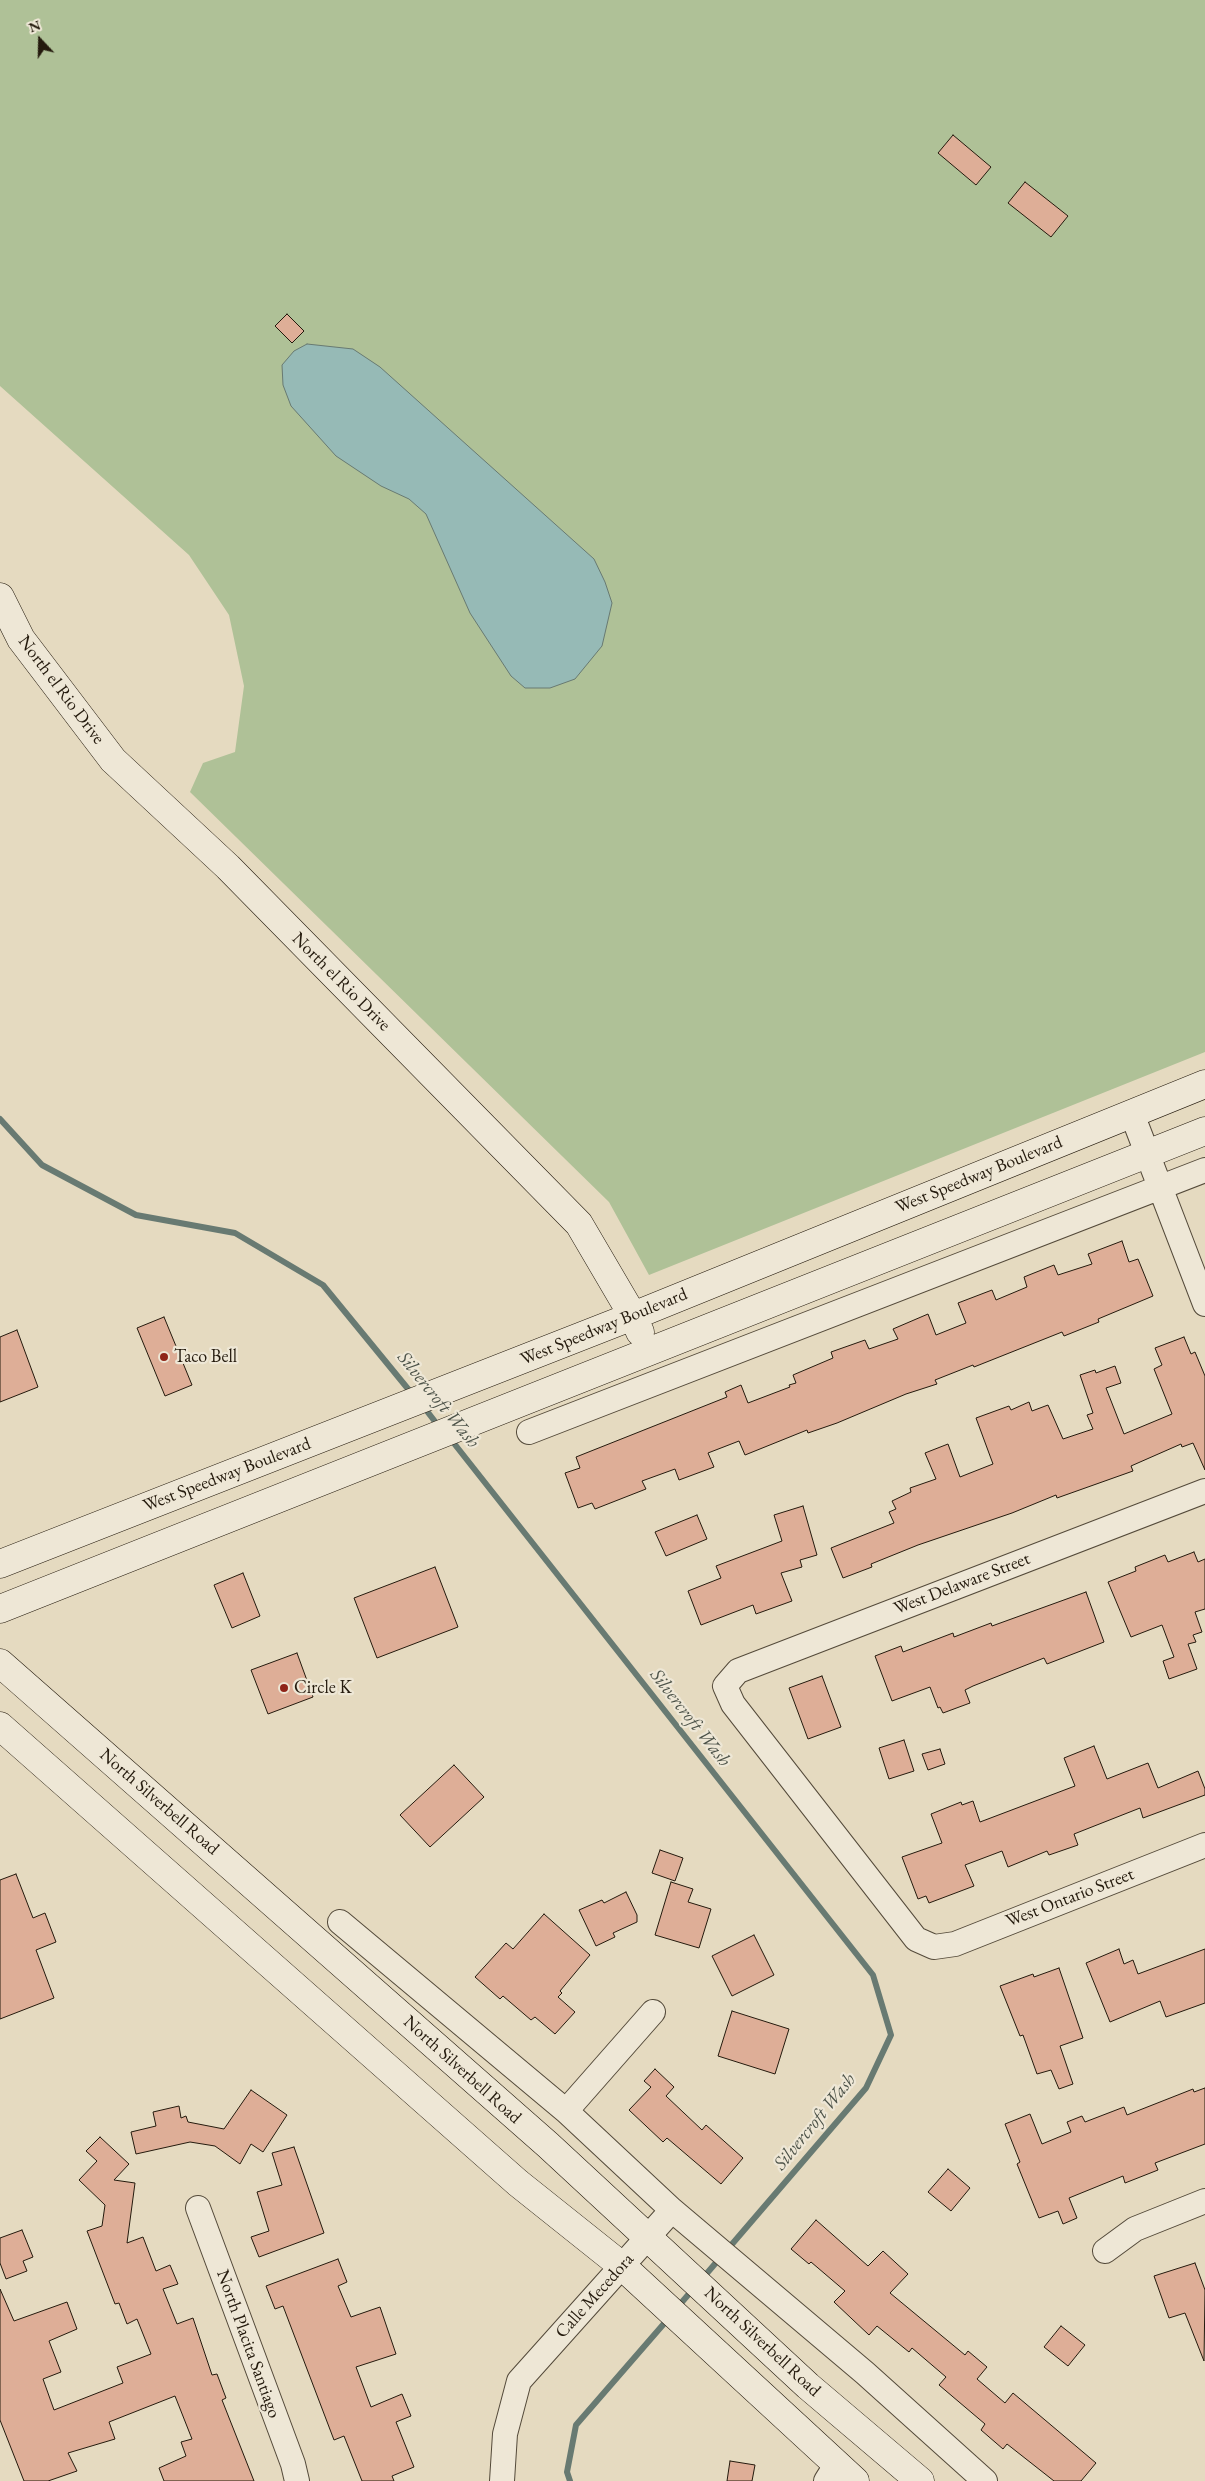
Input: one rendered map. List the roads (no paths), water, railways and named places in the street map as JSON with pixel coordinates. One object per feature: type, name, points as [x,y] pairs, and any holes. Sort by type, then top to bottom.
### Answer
[{"type":"main road","name":"North el Rio Drive","points":[[0,597],[21,640],[113,760],[228,867],[579,1224],[633,1316],[648,1353]]},
{"type":"main road","name":"West Speedway Boulevard","points":[[0,1564],[633,1316],[1205,1084]]},
{"type":"main road","points":[[0,1609],[1205,1131]]},
{"type":"main road","points":[[256,1464],[273,1501]]},
{"type":"main road","name":"North Silverbell Road","points":[[0,1663],[548,2145],[808,2386],[920,2481]]},
{"type":"main road","points":[[0,1726],[518,2183],[622,2266],[693,2331],[839,2476]]},
{"type":"street","points":[[1132,1114],[1205,1304]]},
{"type":"street","points":[[529,1432],[1205,1170]]},
{"type":"street","name":"North el Rio Drive","points":[[648,1353],[660,1382]]},
{"type":"street","name":"West Delaware Street","points":[[934,1947],[916,1939],[734,1704],[726,1686],[738,1670],[1205,1491]]},
{"type":"street","name":"West Ontario Street","points":[[934,1947],[955,1944],[1205,1845]]},
{"type":"street","name":"North Silverbell Road","points":[[340,1922],[566,2111],[672,2210],[865,2373],[985,2481]]},
{"type":"street","points":[[566,2111],[654,2012]]},
{"type":"street","points":[[1105,2250],[1135,2229],[1205,2201]]},
{"type":"street","name":"North Placita Santiago","points":[[198,2208],[293,2464],[297,2481]]},
{"type":"street","name":"Calle Mecedora","points":[[502,2481],[505,2434],[519,2381],[672,2210]]},
{"type":"water","points":[[307,344],[353,349],[380,367],[594,559],[612,603],[602,646],[575,679],[550,688],[525,688],[511,676],[470,613],[426,514],[409,499],[381,486],[336,456],[291,406],[283,385],[282,365],[294,351]]},
{"type":"waterway","name":"Silvercroft Wash","points":[[0,1119],[42,1165],[136,1215],[235,1233],[323,1285],[413,1395]]},
{"type":"waterway","name":"Silvercroft Wash","points":[[423,1406],[440,1428]]},
{"type":"waterway","name":"Silvercroft Wash","points":[[449,1437],[873,1975],[891,2035],[866,2088],[727,2250]]},
{"type":"waterway","name":"Silvercroft Wash","points":[[702,2279],[720,2258]]},
{"type":"waterway","name":"Silvercroft Wash","points":[[676,2309],[694,2288]]},
{"type":"waterway","name":"Silvercroft Wash","points":[[570,2481],[567,2472],[576,2425],[668,2319]]},
{"type":"place","name":"Taco Bell","points":[[164,1357]]},
{"type":"place","name":"Circle K","points":[[284,1688]]}]
